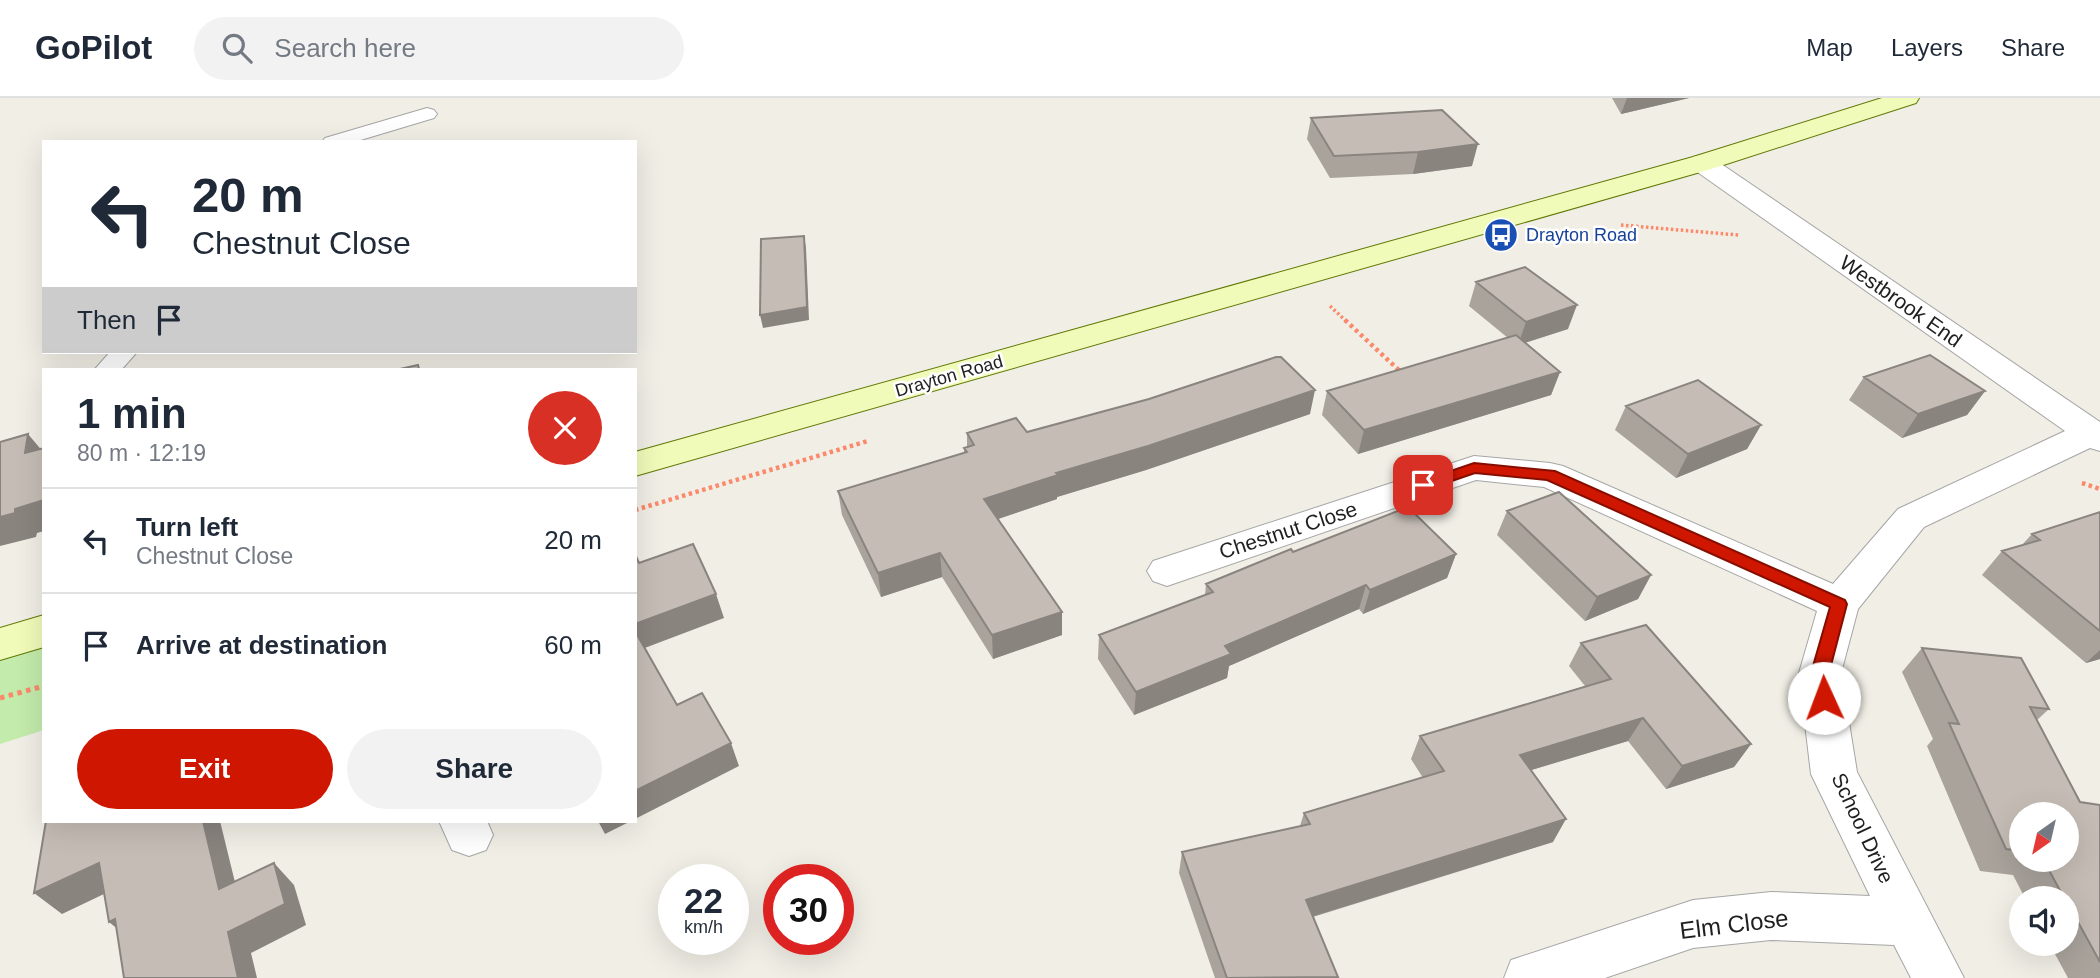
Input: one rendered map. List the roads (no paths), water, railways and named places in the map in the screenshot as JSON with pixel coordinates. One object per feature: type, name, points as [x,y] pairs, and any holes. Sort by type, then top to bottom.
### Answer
[{"type":"street","name":"Drayton Road","points":[[637,463],[1702,163],[1896,99]]},
{"type":"street","name":"Westbrook End","points":[[1702,163],[2096,436]]},
{"type":"street","name":"School Drive","points":[[1938,978],[1834,774],[1820,673],[1839,604],[1912,517],[2096,436]]},
{"type":"street","name":"Chestnut Close","points":[[1167,571],[1474,468],[1550,475],[1839,604]]},
{"type":"street","points":[[0,644],[42,632]]},
{"type":"street","name":"Elm Close","points":[[1530,978],[1693,924],[1772,916],[1907,921]]},
{"type":"lane","points":[[339,140],[427,114]]},
{"type":"lane","points":[[109,368],[122,354]]},
{"type":"place","name":"Drayton Road","points":[[1501,235]]}]
